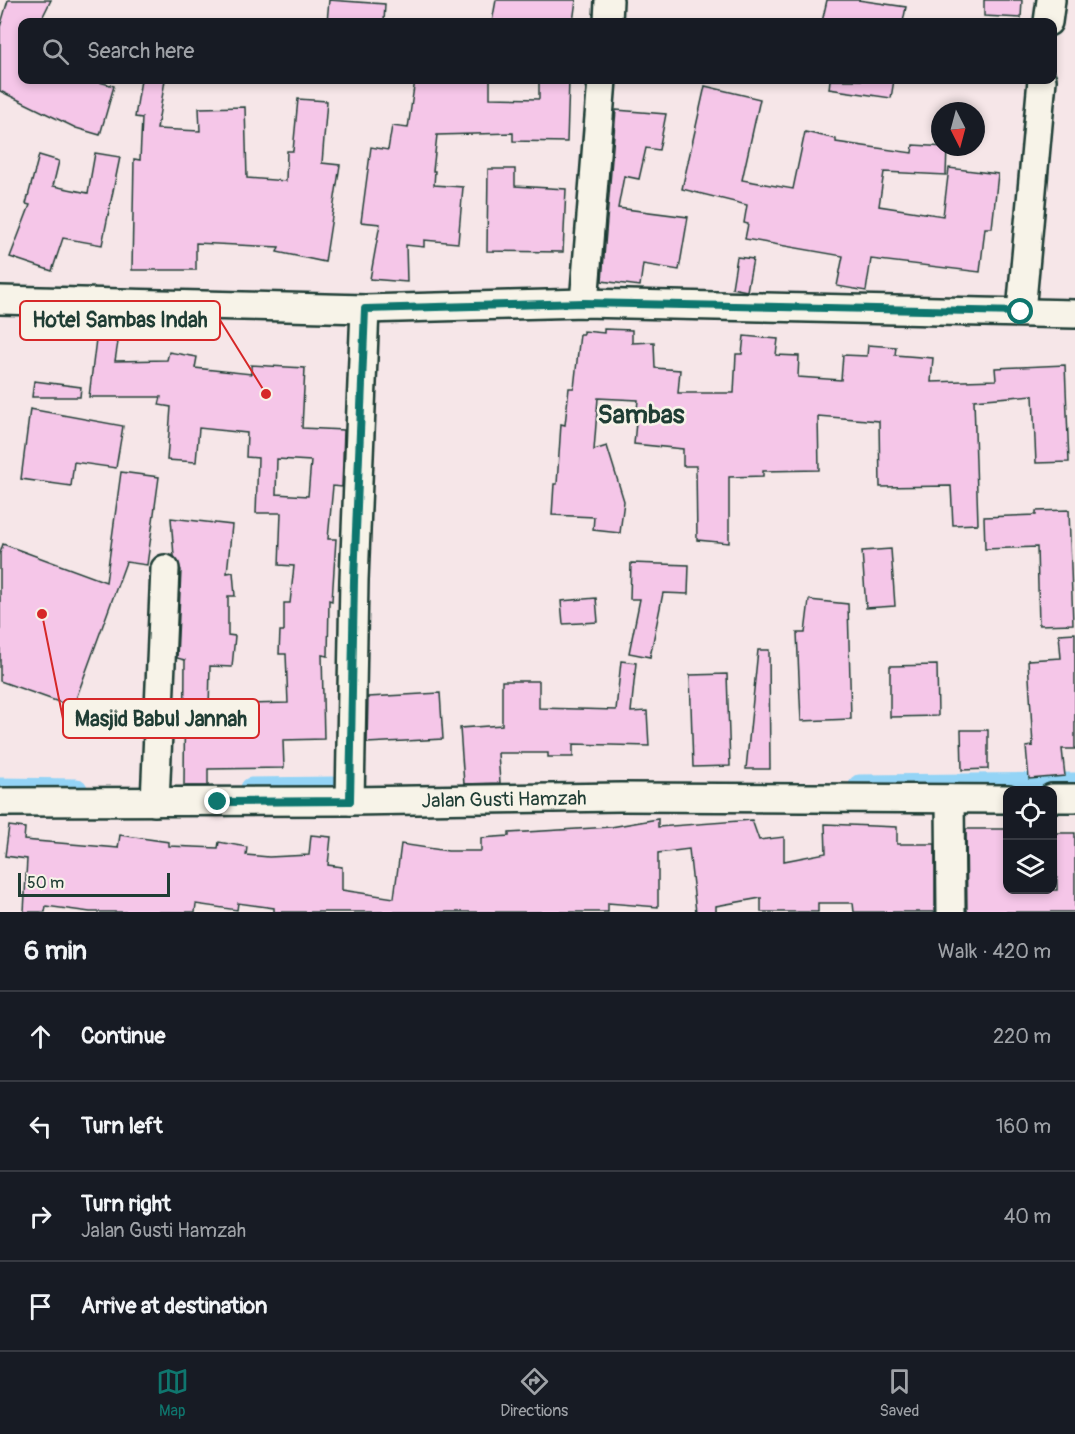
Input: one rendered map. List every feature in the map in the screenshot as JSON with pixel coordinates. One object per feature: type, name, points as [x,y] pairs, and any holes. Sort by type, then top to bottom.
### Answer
[{"type":"street","points":[[608,18],[609,0]]},
{"type":"street","points":[[1049,18],[1051,0]]},
{"type":"street","points":[[584,303],[602,84]]},
{"type":"street","points":[[1021,312],[1042,84]]},
{"type":"street","points":[[0,300],[365,309],[584,303],[1075,314]]},
{"type":"street","points":[[350,801],[354,580],[365,309]]},
{"type":"street","points":[[155,802],[165,569]]},
{"type":"street","name":"Jalan Gusti Hamzah","points":[[0,802],[350,801],[621,797],[1003,799]]},
{"type":"street","points":[[1057,798],[1075,798]]},
{"type":"street","points":[[950,800],[951,912]]},
{"type":"building","points":[[8,0],[51,0],[42,18],[18,18],[18,84],[107,84],[114,86],[100,135],[76,128],[0,91],[0,27]]},
{"type":"building","points":[[329,0],[385,4],[384,18],[327,18]]},
{"type":"building","points":[[496,0],[576,0],[574,18],[493,18]]},
{"type":"building","points":[[827,0],[858,0],[906,7],[904,18],[823,18]]},
{"type":"building","points":[[984,0],[1022,0],[1021,18],[984,16]]},
{"type":"building","points":[[140,84],[164,84],[157,129],[200,131],[199,108],[245,107],[247,178],[286,181],[287,151],[293,151],[298,99],[327,101],[322,163],[340,165],[325,262],[277,252],[279,247],[196,243],[196,270],[132,270],[134,159],[140,160],[142,118],[135,117]]},
{"type":"building","points":[[414,84],[490,84],[490,98],[539,99],[539,84],[569,84],[567,142],[513,141],[513,133],[437,135],[433,171],[435,171],[434,185],[463,187],[458,243],[424,240],[424,247],[406,245],[407,282],[370,279],[380,224],[361,222],[371,147],[388,150],[392,126],[408,128]]},
{"type":"building","points":[[830,84],[893,84],[891,98],[829,89]]},
{"type":"building","points":[[705,86],[760,99],[742,180],[793,189],[805,132],[836,139],[836,142],[912,153],[913,145],[931,146],[931,156],[947,156],[946,175],[884,172],[879,206],[943,216],[949,168],[998,174],[992,228],[985,228],[980,272],[871,259],[866,291],[837,286],[843,256],[745,239],[748,224],[744,223],[747,205],[682,189]]},
{"type":"building","points":[[616,110],[666,114],[659,150],[646,148],[639,179],[624,176],[618,208],[688,217],[679,270],[643,264],[640,286],[602,281]]},
{"type":"building","points":[[95,153],[120,157],[102,245],[63,238],[52,271],[10,257],[30,205],[26,204],[39,155],[59,161],[53,186],[88,193]]},
{"type":"building","points":[[488,169],[515,169],[515,186],[566,189],[563,252],[487,251]]},
{"type":"building","points":[[737,257],[753,259],[747,291],[732,288]]},
{"type":"building","points":[[604,329],[632,330],[632,343],[654,342],[655,368],[680,370],[678,393],[734,393],[736,354],[742,354],[744,336],[778,339],[776,355],[799,356],[798,377],[841,380],[843,355],[867,356],[868,345],[896,347],[895,355],[933,358],[931,382],[996,380],[995,368],[1065,365],[1069,462],[1036,463],[1033,395],[974,400],[978,524],[953,525],[951,486],[880,487],[879,421],[818,416],[819,470],[763,471],[763,476],[729,477],[729,543],[697,540],[696,466],[683,466],[683,449],[634,444],[638,400],[598,398],[594,450],[607,446],[624,501],[620,533],[593,530],[594,517],[552,515],[554,484],[557,484],[561,424],[565,425],[569,388],[574,388],[580,334],[584,334],[584,331],[604,333]]},
{"type":"building","points":[[96,339],[118,342],[115,361],[167,360],[169,352],[197,357],[195,368],[251,374],[251,365],[305,368],[302,428],[344,430],[342,487],[333,486],[328,539],[336,539],[332,601],[329,600],[328,656],[322,655],[324,739],[283,740],[284,768],[208,769],[208,786],[184,786],[185,660],[177,658],[181,570],[174,556],[171,518],[232,525],[227,573],[233,572],[235,596],[228,596],[228,635],[235,636],[232,667],[210,666],[209,710],[247,707],[247,704],[288,703],[286,654],[279,654],[280,631],[284,631],[284,603],[290,603],[294,566],[279,565],[281,513],[256,513],[258,458],[246,457],[247,433],[199,428],[196,462],[167,460],[171,407],[159,405],[161,397],[89,397]],"holes":[[[277,459],[311,461],[308,496],[276,494]]]},
{"type":"building","points":[[34,381],[81,387],[80,397],[32,397]]},
{"type":"building","points":[[30,409],[123,426],[116,468],[74,462],[71,486],[21,479]]},
{"type":"building","points":[[121,472],[159,477],[147,565],[126,562],[73,707],[0,681],[0,553],[3,544],[106,582]]},
{"type":"building","points":[[1069,510],[1073,624],[1039,625],[1037,547],[985,549],[984,517],[1036,515],[1036,511]]},
{"type":"building","points":[[891,549],[895,606],[866,608],[862,551]]},
{"type":"building","points":[[631,563],[689,565],[688,594],[663,593],[650,657],[629,653],[640,599],[630,599]]},
{"type":"building","points":[[596,598],[598,622],[563,624],[561,601]]},
{"type":"building","points":[[809,600],[848,604],[851,719],[801,721],[797,633],[805,633]]},
{"type":"building","points":[[1075,633],[1075,749],[1062,749],[1065,776],[1029,779],[1026,747],[1033,746],[1028,660],[1061,658],[1059,634]]},
{"type":"building","points":[[758,650],[769,650],[770,769],[746,769]]},
{"type":"building","points":[[621,661],[636,663],[631,712],[647,711],[649,746],[573,744],[573,757],[548,757],[548,753],[498,753],[500,783],[464,784],[460,728],[502,725],[502,681],[539,681],[539,708],[616,710]]},
{"type":"building","points":[[937,665],[938,716],[890,717],[890,666]]},
{"type":"building","points":[[727,674],[730,766],[693,767],[690,675]]},
{"type":"building","points":[[440,693],[443,739],[367,743],[368,697]]},
{"type":"building","points":[[961,730],[988,730],[988,769],[962,770]]},
{"type":"building","points":[[658,819],[658,827],[752,820],[759,840],[784,837],[784,861],[826,853],[825,824],[897,827],[897,844],[935,844],[935,912],[854,912],[853,903],[818,903],[818,912],[761,912],[761,898],[716,906],[716,912],[696,912],[689,849],[658,853],[658,907],[608,903],[608,912],[274,912],[274,908],[238,903],[237,910],[196,904],[195,912],[90,912],[46,906],[45,912],[24,912],[27,859],[5,856],[9,826],[25,828],[24,840],[118,848],[120,835],[169,842],[169,846],[218,848],[219,842],[247,847],[246,855],[269,857],[309,855],[311,835],[331,837],[328,865],[342,867],[342,890],[394,898],[401,844],[448,851],[481,851],[481,838],[509,836],[509,833],[611,827]]},
{"type":"building","points":[[966,829],[1003,829],[1003,894],[1057,894],[1057,833],[1075,833],[1075,912],[967,912]]},
{"type":"waterway","points":[[859,785],[1075,783]]},
{"type":"waterway","points":[[251,788],[333,787]]},
{"type":"waterway","points":[[0,788],[77,789]]},
{"type":"place","name":"Hotel Sambas Indah","points":[[266,394]]},
{"type":"place","name":"Masjid Babul Jannah","points":[[42,614]]},
{"type":"district","name":"Sambas","points":[[641,414]]},
{"type":"route","points":[[218,802],[350,801],[354,580],[365,309],[584,303],[1021,312]]}]
